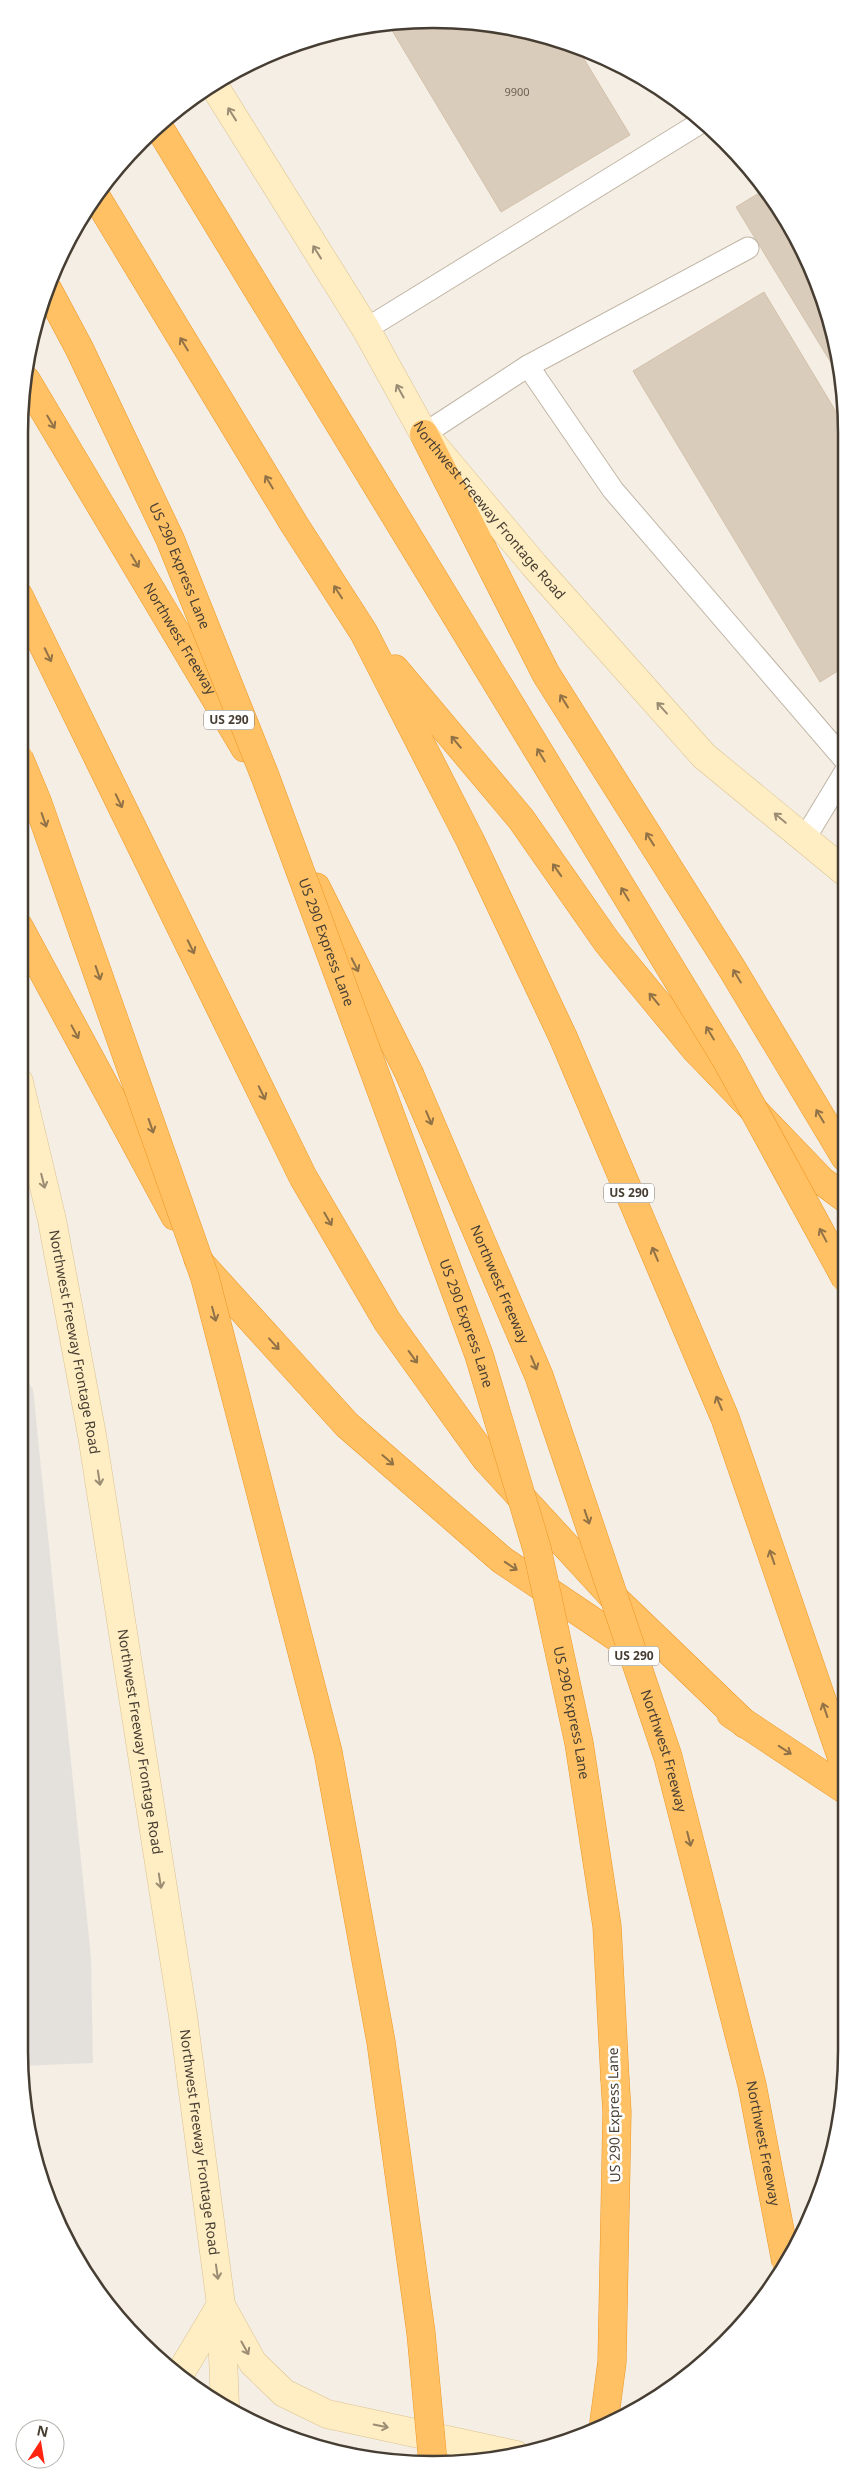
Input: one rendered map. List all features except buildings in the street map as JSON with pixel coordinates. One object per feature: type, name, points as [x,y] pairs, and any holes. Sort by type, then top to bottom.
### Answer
[{"type":"highway","points":[[162,132],[727,1061],[838,1264]]},
{"type":"highway","name":"US 290","points":[[100,203],[294,524],[364,632],[470,840],[562,1037],[725,1418],[838,1747]]},
{"type":"highway","name":"US 290 Express Lane","points":[[51,296],[79,348],[170,539],[265,776],[479,1355],[537,1549],[579,1743],[607,1926],[617,2112],[612,2362],[604,2418]]},
{"type":"highway","name":"Northwest Freeway","points":[[30,387],[255,765],[409,1073],[539,1376],[668,1757],[752,2085],[784,2253]]},
{"type":"highway","points":[[424,434],[546,674],[732,967],[838,1145]]},
{"type":"highway","points":[[28,614],[303,1177],[388,1321],[486,1459],[613,1597],[745,1724]]},
{"type":"highway","points":[[364,632],[521,819],[607,942],[696,1050],[822,1181],[838,1193]]},
{"type":"highway","points":[[28,779],[41,810],[204,1278],[328,1752],[381,2042],[421,2333],[432,2457]]},
{"type":"highway","points":[[28,944],[202,1266],[347,1425],[502,1560],[838,1785]]},
{"type":"main road","name":"Northwest Freeway Frontage Road","points":[[217,90],[366,329],[424,434],[534,565],[704,756],[838,866]]},
{"type":"main road","name":"Northwest Freeway Frontage Road","points":[[28,1120],[52,1220],[92,1435],[183,2016],[221,2306],[225,2399]]},
{"type":"main road","points":[[182,2370],[221,2306],[253,2363],[284,2393],[327,2414],[498,2451]]},
{"type":"lane","points":[[366,329],[697,125]]},
{"type":"lane","points":[[424,434],[528,366],[748,248]]},
{"type":"lane","points":[[528,366],[613,490],[838,752]]},
{"type":"lane","points":[[805,838],[838,782]]},
{"type":"shaded area","points":[[28,1383],[33,1389],[91,1958],[93,2063],[28,2066]]}]
